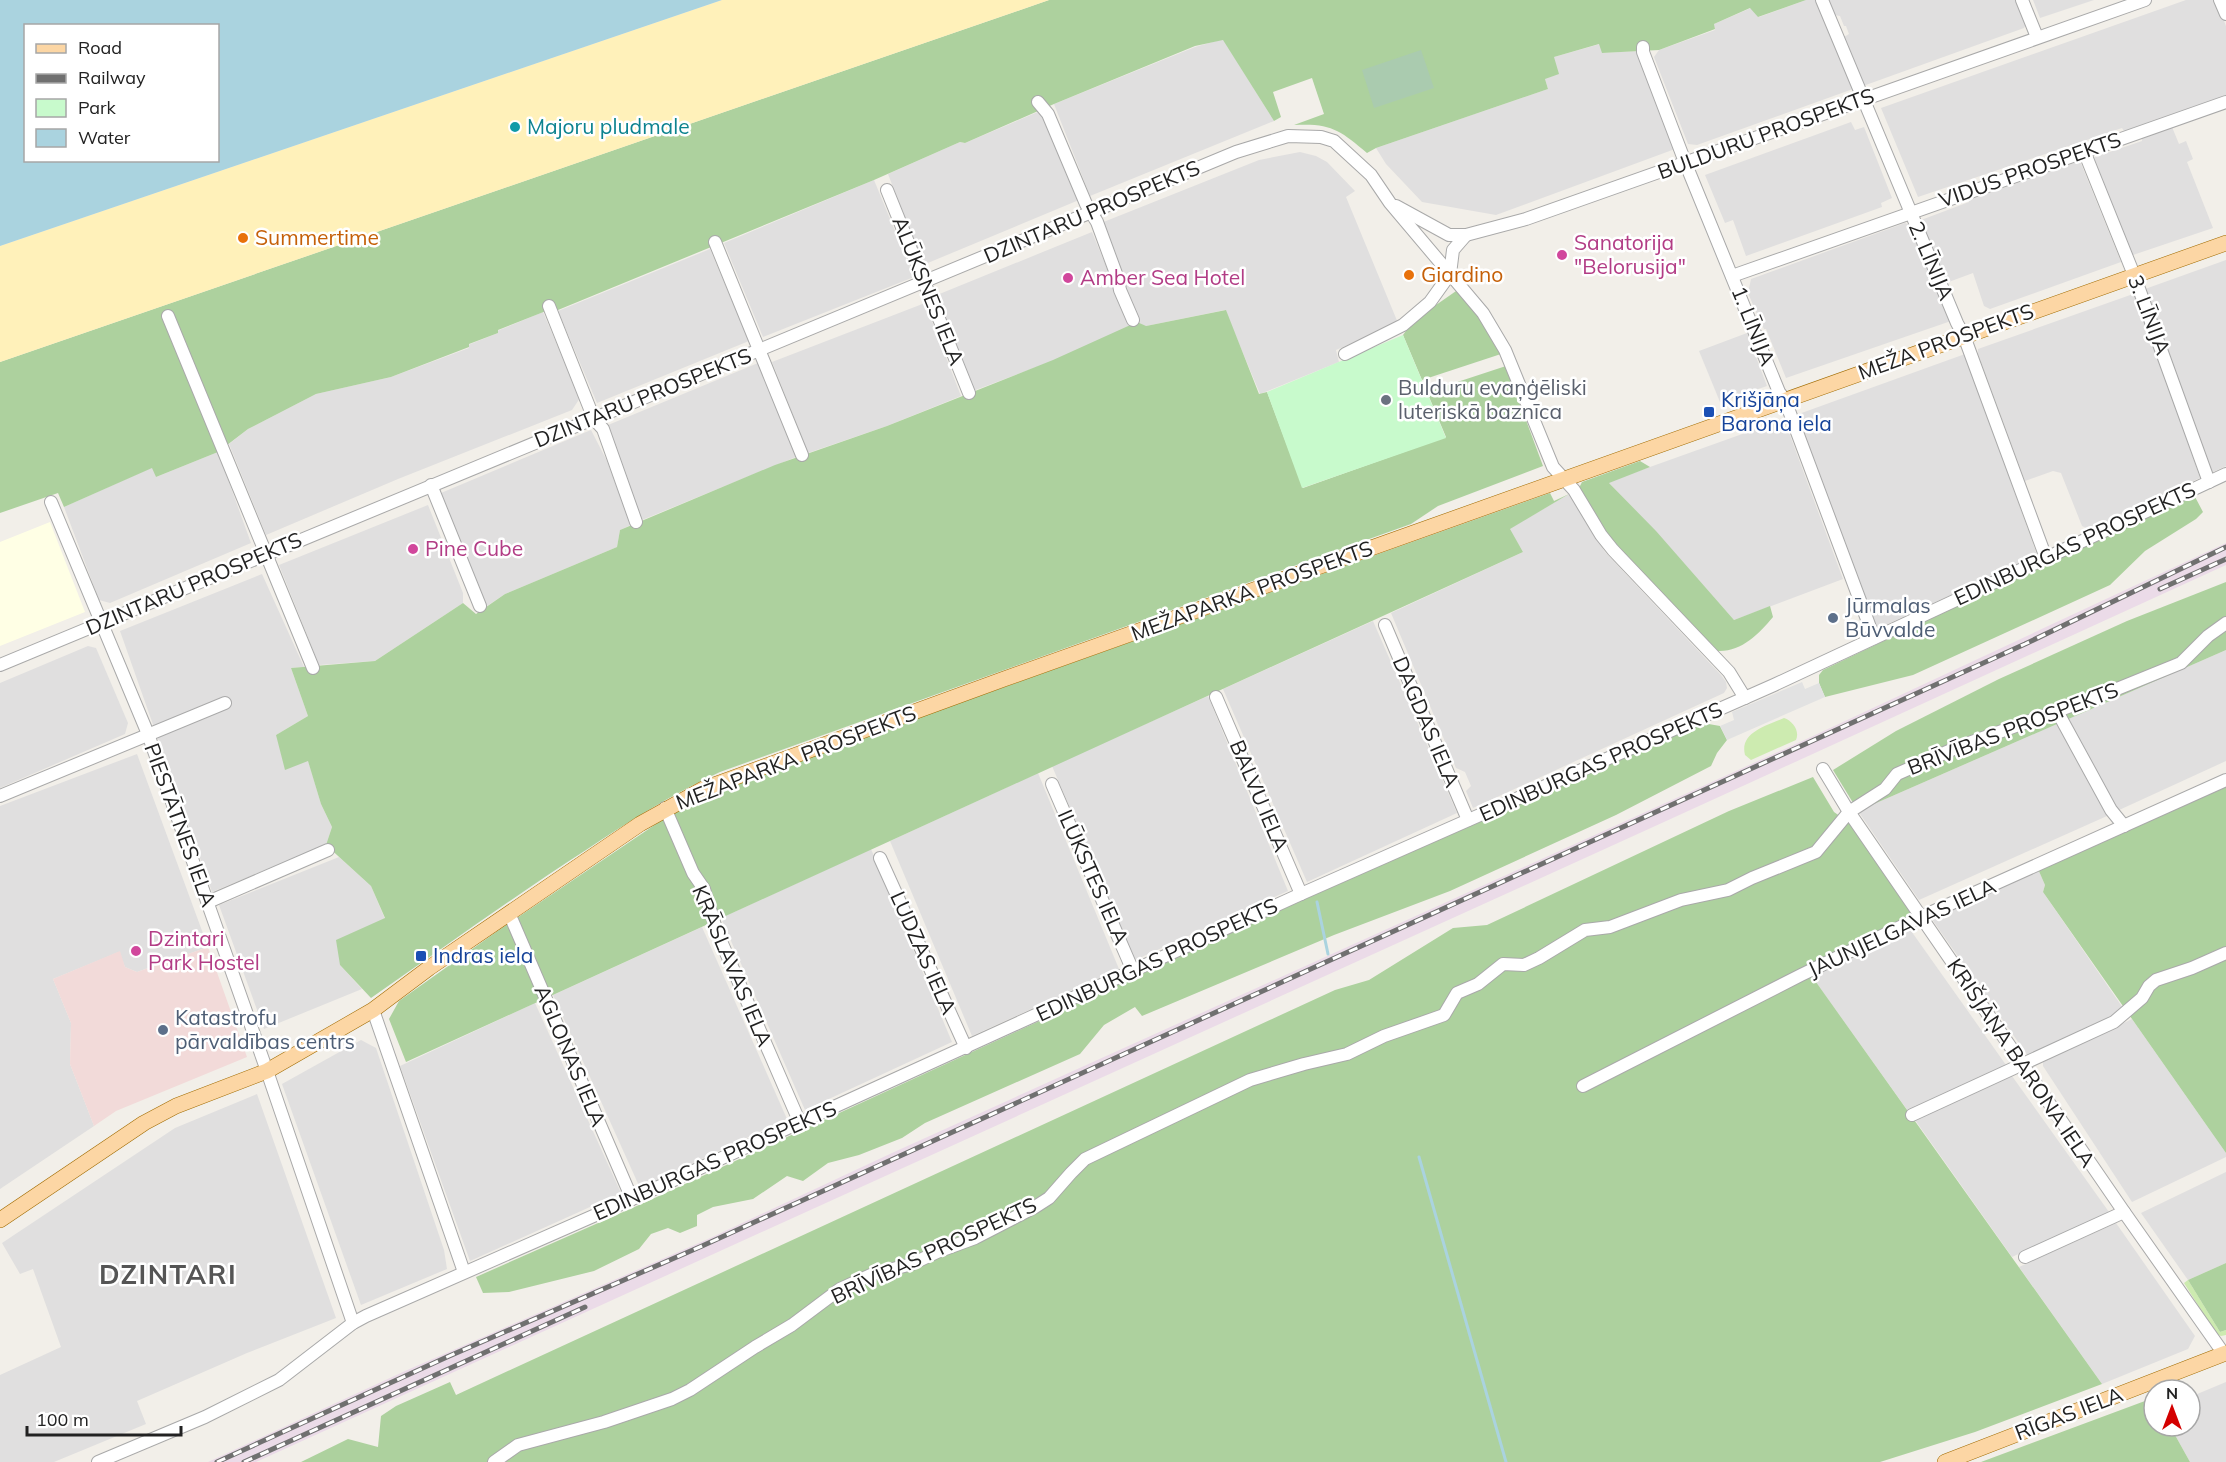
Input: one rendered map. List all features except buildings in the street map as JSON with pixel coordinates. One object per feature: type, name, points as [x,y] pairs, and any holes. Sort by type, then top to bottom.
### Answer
[{"type":"main road","name":"MEŽA PROSPEKTS","points":[[1564,479],[2226,243]]},
{"type":"main road","name":"MEŽAPARKA PROSPEKTS","points":[[0,1220],[144,1123],[176,1106],[267,1071],[373,1010],[429,968],[665,808],[713,785],[1564,479]]},
{"type":"main road","name":"RĪGAS IELA","points":[[1945,1462],[2225,1354]]},
{"type":"street","name":"2. LĪNIJA","points":[[1822,0],[1964,336],[2046,558]]},
{"type":"street","points":[[2022,0],[2037,37]]},
{"type":"street","name":"BULDURU PROSPEKTS","points":[[1390,203],[1449,235],[1466,235],[1526,219],[2145,0]]},
{"type":"street","points":[[2220,0],[2226,14]]},
{"type":"street","name":"1. LĪNIJA","points":[[1643,47],[1685,162],[1779,392],[1785,400],[1874,638]]},
{"type":"street","points":[[1038,102],[1048,114],[1096,222],[1133,320]]},
{"type":"street","name":"VIDUS PROSPEKTS","points":[[1732,276],[2226,102]]},
{"type":"street","name":"DZINTARU PROSPEKTS","points":[[0,664],[1236,152],[1288,136],[1321,137],[1334,141],[1371,175],[1390,203]]},
{"type":"street","name":"3. LĪNIJA","points":[[2084,151],[2134,275],[2209,482]]},
{"type":"street","name":"ALŪKSNES IELA","points":[[887,190],[969,393]]},
{"type":"street","points":[[1390,203],[1483,313],[1505,350],[1552,467],[1574,489],[1612,550],[1729,672],[1745,698]]},
{"type":"street","points":[[1345,354],[1403,325],[1430,302],[1450,274],[1453,250],[1466,235]]},
{"type":"street","points":[[715,242],[802,455]]},
{"type":"street","points":[[549,306],[594,419],[603,429],[636,522]]},
{"type":"street","points":[[168,316],[313,668]]},
{"type":"street","name":"EDINBURGAS PROSPEKTS","points":[[98,1462],[205,1417],[279,1380],[353,1323],[966,1048],[1301,894],[1745,698],[2226,474]]},
{"type":"street","points":[[431,485],[480,606]]},
{"type":"street","name":"PIESTĀTNES IELA","points":[[51,502],[148,734],[353,1323]]},
{"type":"street","name":"DAGDAS IELA","points":[[1385,624],[1468,820]]},
{"type":"street","name":"BRĪVĪBAS PROSPEKTS","points":[[494,1462],[518,1445],[604,1422],[672,1399],[690,1390],[792,1325],[840,1289],[873,1274],[912,1264],[975,1238],[1049,1198],[1085,1159],[1250,1080],[1347,1054],[1384,1036],[1444,1015],[1457,993],[1479,984],[1503,964],[1524,965],[1585,930],[1610,927],[1681,900],[1728,890],[1816,852],[1849,812],[1885,789],[1898,774],[1958,747],[2181,663],[2208,636],[2226,624]]},
{"type":"street","name":"BALVU IELA","points":[[1216,697],[1301,894]]},
{"type":"street","points":[[0,796],[225,703]]},
{"type":"street","points":[[2057,711],[2111,810],[2124,826]]},
{"type":"street","name":"KRIŠJĀŅA BARONA IELA","points":[[1823,769],[1849,812],[2022,1065],[2225,1354]]},
{"type":"street","name":"JAUNJELGAVAS IELA","points":[[1582,1086],[1921,917],[2226,780]]},
{"type":"street","name":"ILŪKSTES IELA","points":[[1052,784],[1133,971]]},
{"type":"street","name":"KRĀSLAVAS IELA","points":[[665,808],[693,873],[704,888],[717,932],[732,970],[800,1123]]},
{"type":"street","points":[[208,902],[328,850]]},
{"type":"street","name":"LUDZAS IELA","points":[[880,858],[966,1048]]},
{"type":"street","name":"AGLONAS IELA","points":[[509,914],[632,1199]]},
{"type":"street","points":[[1912,1115],[2114,1022],[2142,998],[2149,986],[2156,980],[2192,968],[2226,952]]},
{"type":"street","points":[[373,1010],[464,1272]]},
{"type":"street","points":[[2025,1257],[2124,1212]]},
{"type":"shaded area","points":[[1806,0],[1815,0],[1853,89],[1697,145],[1688,144],[1654,57],[1659,50],[1715,30],[1714,24],[1751,8],[1759,17]]},
{"type":"shaded area","points":[[1828,0],[2016,0],[2026,24],[2024,28],[1863,86],[1844,37],[1849,34],[1846,26],[1840,16],[1834,15]]},
{"type":"shaded area","points":[[2033,0],[2094,0],[2040,18]]},
{"type":"shaded area","points":[[2186,0],[2216,0],[2226,26],[2226,97],[2124,131],[2122,128],[1918,197],[1881,108]]},
{"type":"shaded area","points":[[1223,39],[1274,121],[1090,196],[1054,104],[1195,47]]},
{"type":"shaded area","points":[[1600,44],[1603,53],[1638,51],[1675,149],[1496,215],[1422,202],[1386,164],[1376,148],[1548,89],[1545,79],[1554,57]]},
{"type":"shaded area","points":[[1421,50],[1434,88],[1374,108],[1362,70]]},
{"type":"shaded area","points":[[1040,111],[1079,200],[923,265],[888,174],[960,142],[965,143]]},
{"type":"shaded area","points":[[1851,122],[1855,130],[1864,127],[1892,198],[1881,203],[1882,207],[1746,256],[1733,220],[1725,223],[1705,175]]},
{"type":"shaded area","points":[[2172,127],[2179,144],[2186,141],[2193,159],[2187,162],[2213,228],[2130,256],[2092,158],[2142,141],[2142,137]]},
{"type":"shaded area","points":[[1300,152],[1316,156],[1327,162],[1355,191],[1346,197],[1398,323],[1336,350],[1339,362],[1260,394],[1225,310],[1146,326],[973,391],[937,295],[1092,232],[1111,278],[1101,223],[1259,160]]},
{"type":"shaded area","points":[[2080,161],[2121,262],[1990,309],[1984,306],[1973,273],[1946,283],[1921,220],[1969,202],[1969,200]]},
{"type":"shaded area","points":[[874,180],[914,277],[763,337],[724,243]]},
{"type":"shaded area","points":[[1905,223],[1910,225],[1951,321],[1786,378],[1748,293],[1751,279]]},
{"type":"shaded area","points":[[710,249],[749,341],[597,403],[558,311]]},
{"type":"shaded area","points":[[2226,260],[2226,466],[2211,473],[2145,289]]},
{"type":"shaded area","points":[[2136,293],[2200,478],[2090,530],[2082,526],[2061,473],[2053,471],[2025,481],[1978,349]]},
{"type":"shaded area","points":[[925,303],[961,396],[887,426],[808,453],[772,362]]},
{"type":"shaded area","points":[[543,312],[580,398],[572,410],[398,479],[266,535],[229,444],[248,429],[316,394],[391,377],[469,348],[468,345]]},
{"type":"shaded area","points":[[1747,333],[1767,386],[1720,402],[1699,351]]},
{"type":"shaded area","points":[[1965,354],[2037,555],[1877,629],[1796,415]]},
{"type":"shaded area","points":[[758,363],[796,457],[642,520],[608,425]]},
{"type":"shaded area","points":[[1784,419],[1843,579],[1734,620],[1608,482]]},
{"type":"shaded area","points":[[591,430],[607,461],[631,525],[620,530],[617,547],[505,594],[487,606],[441,493]]},
{"type":"shaded area","points":[[218,452],[251,543],[110,603],[99,600],[64,507],[153,467],[156,477]]},
{"type":"shaded area","points":[[1569,494],[1605,552],[1721,675],[1727,688],[1724,693],[1473,808],[1466,791],[1471,786],[1465,772],[1456,768],[1391,613],[1523,552],[1509,529]]},
{"type":"shaded area","points":[[428,505],[463,593],[463,603],[375,661],[319,665],[279,565]]},
{"type":"shaded area","points":[[50,522],[85,612],[0,646],[0,542]]},
{"type":"shaded area","points":[[2226,543],[2226,565],[1664,822],[256,1462],[208,1462],[405,1371],[708,1239],[892,1153],[1800,742]]},
{"type":"shaded area","points":[[262,574],[304,667],[291,668],[308,716],[276,735],[308,760],[321,804],[332,827],[326,845],[212,892],[120,631]]},
{"type":"shaded area","points":[[1373,621],[1457,813],[1307,882],[1223,689]]},
{"type":"shaded area","points":[[88,646],[96,648],[128,723],[125,734],[0,788],[0,683]]},
{"type":"shaded area","points":[[2226,650],[2226,761],[2117,811],[2068,719]]},
{"type":"shaded area","points":[[1802,682],[1805,689],[1819,683],[1825,697],[1727,740],[1720,726],[1734,720],[1732,712]]},
{"type":"shaded area","points":[[1208,696],[1288,891],[1135,960],[1052,766]]},
{"type":"shaded area","points":[[2057,724],[2107,816],[1919,900],[1858,811]]},
{"type":"shaded area","points":[[137,754],[208,947],[137,972],[125,967],[119,952],[53,979],[71,1023],[70,1064],[94,1126],[0,1189],[0,806]]},
{"type":"shaded area","points":[[1038,773],[1119,969],[972,1036],[890,841]]},
{"type":"shaded area","points":[[871,849],[952,1042],[805,1110],[721,918]]},
{"type":"shaded area","points":[[339,857],[371,886],[385,919],[340,965],[362,989],[264,1029],[219,905]]},
{"type":"shaded area","points":[[2038,869],[2045,885],[2043,892],[2123,1008],[2118,1014],[2028,1056],[1931,918]]},
{"type":"shaded area","points":[[702,927],[787,1119],[640,1188],[553,995]]},
{"type":"shaded area","points":[[1909,928],[2006,1065],[1908,1111],[1810,974]]},
{"type":"shaded area","points":[[208,947],[247,1057],[116,1111],[94,1126],[70,1064],[71,1023],[53,979],[120,951],[125,967],[137,972]]},
{"type":"shaded area","points":[[535,1003],[621,1193],[470,1261],[400,1066]]},
{"type":"shaded area","points":[[2132,1019],[2226,1153],[2226,1157],[2132,1202],[2043,1066],[2043,1062]]},
{"type":"shaded area","points":[[361,1040],[376,1048],[444,1250],[447,1269],[361,1305],[282,1084]]},
{"type":"shaded area","points":[[2012,1076],[2109,1212],[2012,1257],[1915,1120]]},
{"type":"shaded area","points":[[257,1094],[336,1318],[247,1353],[137,1401],[146,1424],[54,1462],[0,1462],[0,1375],[61,1347],[33,1269],[20,1274],[2,1243],[175,1128]]},
{"type":"shaded area","points":[[2226,1172],[2226,1263],[2188,1280],[2141,1213]]},
{"type":"shaded area","points":[[2116,1223],[2195,1336],[2188,1349],[2102,1384],[2019,1267]]},
{"type":"shaded area","points":[[2226,1382],[2226,1462],[2190,1462],[2177,1438],[2202,1438],[2202,1392]]},
{"type":"green space","points":[[1049,0],[1806,0],[1758,17],[1750,8],[1714,24],[1715,29],[1659,50],[1602,53],[1599,44],[1554,57],[1559,74],[1545,79],[1548,89],[1367,153],[1334,130],[1317,125],[1294,125],[1324,114],[1312,78],[1273,92],[1281,117],[1274,121],[1223,40],[1195,46],[558,310],[546,311],[498,330],[498,333],[469,344],[469,347],[391,377],[316,394],[248,429],[218,452],[156,477],[152,468],[64,507],[58,493],[0,513],[0,362]]},
{"type":"green space","points":[[1459,289],[1501,354],[1422,380],[1403,335],[1413,321]]},
{"type":"green space","points":[[1226,310],[1259,394],[1267,392],[1303,488],[1446,437],[1427,392],[1506,366],[1543,466],[1438,506],[1411,524],[702,780],[618,829],[505,904],[371,998],[340,965],[336,940],[385,918],[371,886],[326,845],[332,827],[321,804],[308,761],[285,770],[276,735],[308,716],[291,668],[375,661],[463,603],[476,614],[505,594],[617,547],[620,530],[775,465],[887,426],[1053,360],[1137,322],[1146,326]]},
{"type":"green space","points":[[1403,335],[1446,438],[1302,488],[1267,392]]},
{"type":"green space","points":[[1640,461],[1650,467],[1609,483],[1656,531],[1734,620],[1770,606],[1773,617],[1749,641],[1726,651],[1718,651],[1618,550],[1596,520],[1579,488],[1582,482]]},
{"type":"green space","points":[[1550,493],[1554,501],[1569,494],[1510,529],[1523,552],[406,1062],[389,1019],[399,1001],[499,930],[665,818],[740,781]]},
{"type":"green space","points":[[2193,493],[2203,512],[2196,519],[2145,551],[2110,585],[1913,675],[1825,697],[1819,683],[1819,675],[1823,670]]},
{"type":"green space","points":[[2226,582],[2226,650],[1858,811],[1833,770],[1896,731],[1999,679],[2127,621]]},
{"type":"green space","points":[[1784,718],[1795,727],[1796,740],[1751,760],[1745,755],[1744,747],[1750,735]]},
{"type":"green space","points":[[1703,723],[1720,726],[1727,740],[1711,766],[1616,815],[1450,891],[1334,935],[1142,1016],[1135,1007],[1104,1025],[1080,1054],[925,1123],[902,1138],[859,1155],[828,1163],[803,1181],[787,1176],[753,1199],[713,1207],[697,1215],[697,1226],[680,1233],[668,1228],[651,1234],[639,1249],[594,1271],[509,1292],[483,1293],[476,1277],[648,1201],[1298,902]]},
{"type":"green space","points":[[1813,777],[1834,812],[1844,819],[1849,812],[1914,915],[1806,968],[2102,1384],[1975,1432],[1880,1462],[301,1462],[348,1439],[378,1447],[381,1416],[396,1406],[450,1382],[456,1395],[1335,990],[1369,980],[1453,928],[1487,925],[1729,811]]},
{"type":"green space","points":[[2226,780],[2226,1153],[2043,892],[2045,885],[2038,869]]},
{"type":"green space","points":[[2226,1263],[2226,1330],[2220,1332],[2188,1280]]},
{"type":"green space","points":[[2188,1280],[2220,1332],[2226,1330],[2226,1335],[2216,1334],[2184,1283]]},
{"type":"green space","points":[[2142,1402],[2142,1438],[2177,1438],[2190,1462],[1981,1462]]},
{"type":"sand","name":"Majoru pludmale","points":[[722,0],[1049,0],[0,362],[0,246]]},
{"type":"water","points":[[0,0],[722,0],[0,246]]},
{"type":"waterway","points":[[1317,902],[1328,954]]},
{"type":"waterway","points":[[1419,1157],[1506,1462]]},
{"type":"railway","points":[[217,1462],[447,1357],[702,1246],[2025,644],[2226,547]]},
{"type":"railway","points":[[2160,589],[2226,559]]},
{"type":"railway","points":[[244,1462],[585,1307]]},
{"type":"place","name":"Majoru pludmale","points":[[515,127]]},
{"type":"place","name":"Summertime","points":[[243,238]]},
{"type":"place","name":"Sanatorija \"Belorusija\"","points":[[1562,255]]},
{"type":"place","name":"Giardino","points":[[1409,275]]},
{"type":"place","name":"Amber Sea Hotel","points":[[1068,278]]},
{"type":"place","name":"Bulduru evaņģēliski luteriskā baznīca","points":[[1386,400]]},
{"type":"place","name":"Krišjāņa Barona iela","points":[[1709,412]]},
{"type":"place","name":"Pine Cube","points":[[413,549]]},
{"type":"place","name":"Jūrmalas Būvvalde","points":[[1833,618]]},
{"type":"place","name":"Dzintari Park Hostel","points":[[136,951]]},
{"type":"place","name":"Indras iela","points":[[421,956]]},
{"type":"place","name":"Katastrofu pārvaldības centrs","points":[[163,1030]]},
{"type":"district","name":"DZINTARI","points":[[168,1275]]}]
